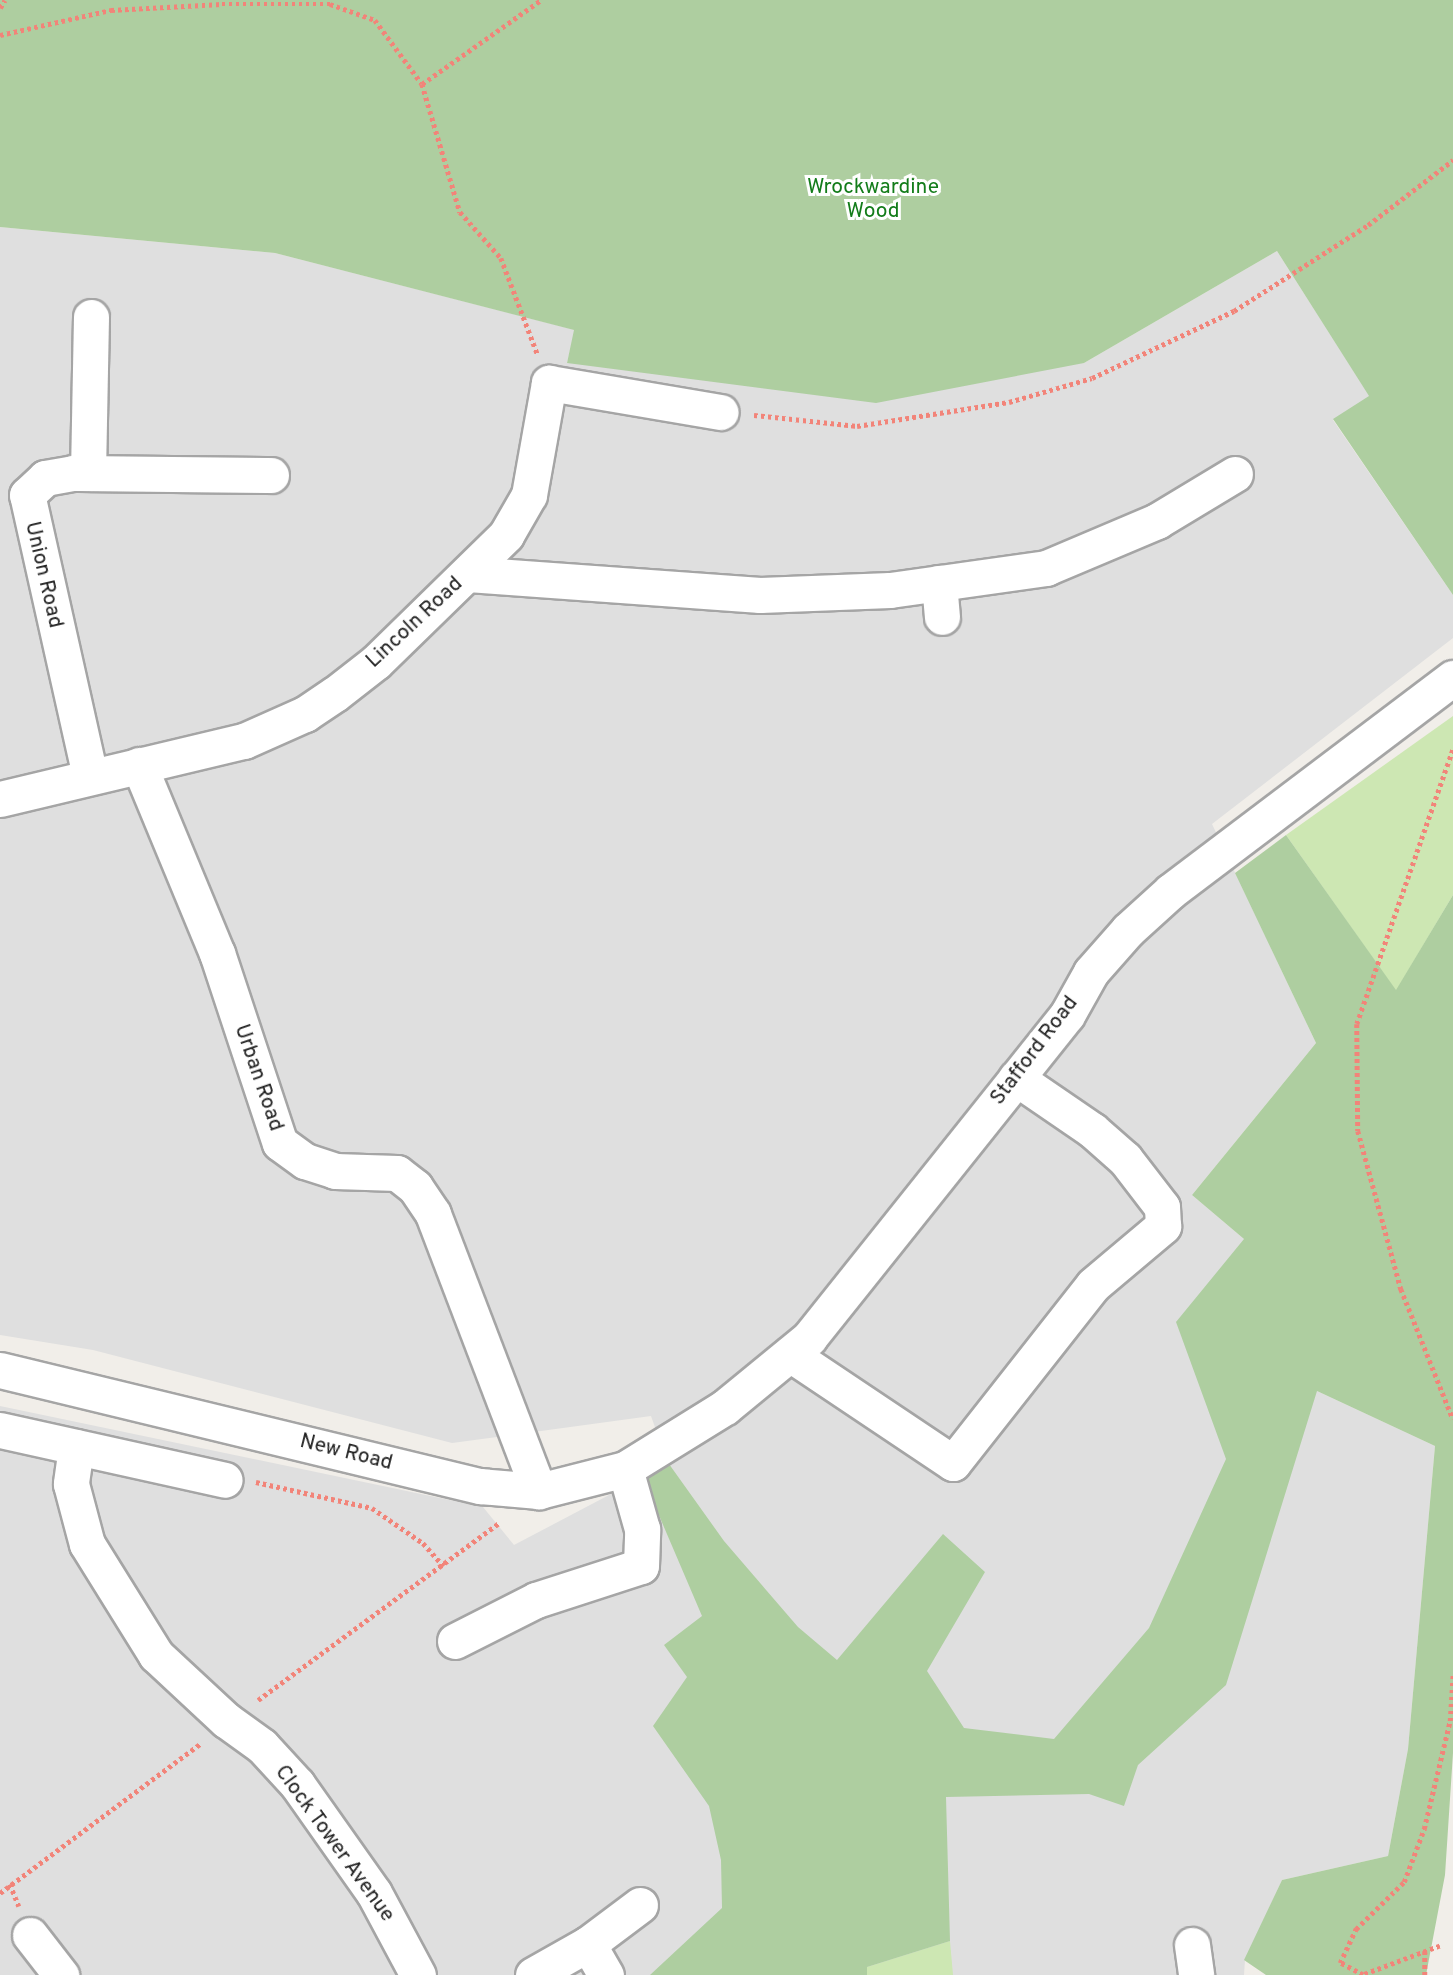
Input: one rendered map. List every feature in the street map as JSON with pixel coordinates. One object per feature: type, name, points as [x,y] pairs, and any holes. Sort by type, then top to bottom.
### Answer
[{"type":"street","points":[[88,473],[91,317]]},
{"type":"street","points":[[549,383],[722,412]]},
{"type":"street","name":"Lincoln Road","points":[[0,799],[244,741],[305,714],[376,663],[506,535],[529,495],[549,383]]},
{"type":"street","name":"Union Road","points":[[90,776],[27,495],[46,478],[88,473],[271,475]]},
{"type":"street","points":[[468,574],[760,595],[940,600],[973,578],[1046,568],[1157,521],[1235,474]]},
{"type":"street","name":"Stafford Road","points":[[684,1430],[725,1407],[809,1338],[1067,1014],[1091,972],[1128,930],[1171,891],[1453,678]]},
{"type":"street","name":"Urban Road","points":[[139,765],[217,953],[280,1143],[305,1161],[335,1171],[397,1173],[415,1187],[433,1214],[539,1491]]},
{"type":"street","points":[[790,1354],[953,1463],[1093,1285],[1163,1226],[1163,1207],[1125,1158],[1092,1130],[1016,1078]]},
{"type":"street","name":"New Road","points":[[0,1370],[480,1486],[539,1491],[625,1469],[684,1430]]},
{"type":"street","points":[[7,1432],[225,1480]]},
{"type":"street","name":"Clock Tower Avenue","points":[[76,1447],[71,1484],[88,1544],[156,1655],[226,1720],[262,1746],[297,1784],[374,1893],[418,1975]]},
{"type":"street","points":[[455,1641],[536,1600],[641,1566],[642,1529],[625,1469]]},
{"type":"street","points":[[533,1975],[588,1944],[640,1905]]},
{"type":"street","points":[[30,1935],[61,1975]]},
{"type":"street","points":[[588,1944],[606,1975]]},
{"type":"path","points":[[0,8],[5,0]]},
{"type":"path","points":[[422,84],[541,0]]},
{"type":"path","points":[[0,35],[111,10],[330,4],[375,20],[422,84],[460,212],[501,258],[549,383]]},
{"type":"path","points":[[722,412],[858,426],[1009,402],[1092,378],[1234,311],[1368,225],[1453,160]]},
{"type":"path","points":[[1453,750],[1357,1024],[1358,1131],[1401,1289],[1453,1419]]},
{"type":"path","points":[[225,1480],[237,1477],[372,1508],[423,1543],[444,1566]]},
{"type":"path","points":[[0,1893],[226,1720],[289,1681],[485,1534]]},
{"type":"path","points":[[1440,1945],[1363,1975],[1340,1963],[1356,1929],[1404,1882],[1424,1829],[1450,1721],[1453,1673]]},
{"type":"path","points":[[1424,1951],[1425,1975]]},
{"type":"shaded area","points":[[0,227],[275,253],[575,330],[567,363],[1084,363],[1277,251],[1370,397],[1333,420],[1453,595],[1453,638],[1212,824],[1316,1043],[1192,1195],[1244,1239],[1317,1391],[1435,1446],[1408,1749],[1388,1856],[1282,1880],[1245,1960],[1244,1975],[0,1975],[0,1406],[483,1507],[514,1545],[668,1464],[651,1416],[452,1443],[93,1350],[0,1335]]},
{"type":"green space","name":"Wrockwardine Wood","points":[[0,0],[1453,0],[1453,595],[1333,419],[1369,396],[1277,251],[1084,363],[876,403],[567,363],[574,330],[275,253],[0,227]]},
{"type":"green space","points":[[1453,716],[1453,895],[1396,991],[1286,835]]},
{"type":"green space","points":[[1286,835],[1396,990],[1453,895],[1453,1753],[1445,1875],[1426,1975],[1266,1975],[1244,1960],[1282,1880],[1388,1856],[1408,1749],[1435,1446],[1317,1391],[1226,1685],[1138,1765],[1124,1806],[1089,1794],[946,1797],[950,1941],[867,1967],[867,1975],[650,1975],[722,1908],[721,1860],[709,1806],[653,1726],[687,1677],[664,1645],[702,1616],[643,1478],[669,1464],[724,1541],[798,1627],[837,1660],[943,1534],[985,1572],[927,1671],[964,1728],[1054,1739],[1149,1628],[1226,1459],[1176,1322],[1244,1239],[1192,1195],[1316,1043],[1235,873]]},
{"type":"green space","points":[[950,1941],[953,1975],[867,1975],[867,1967]]}]
